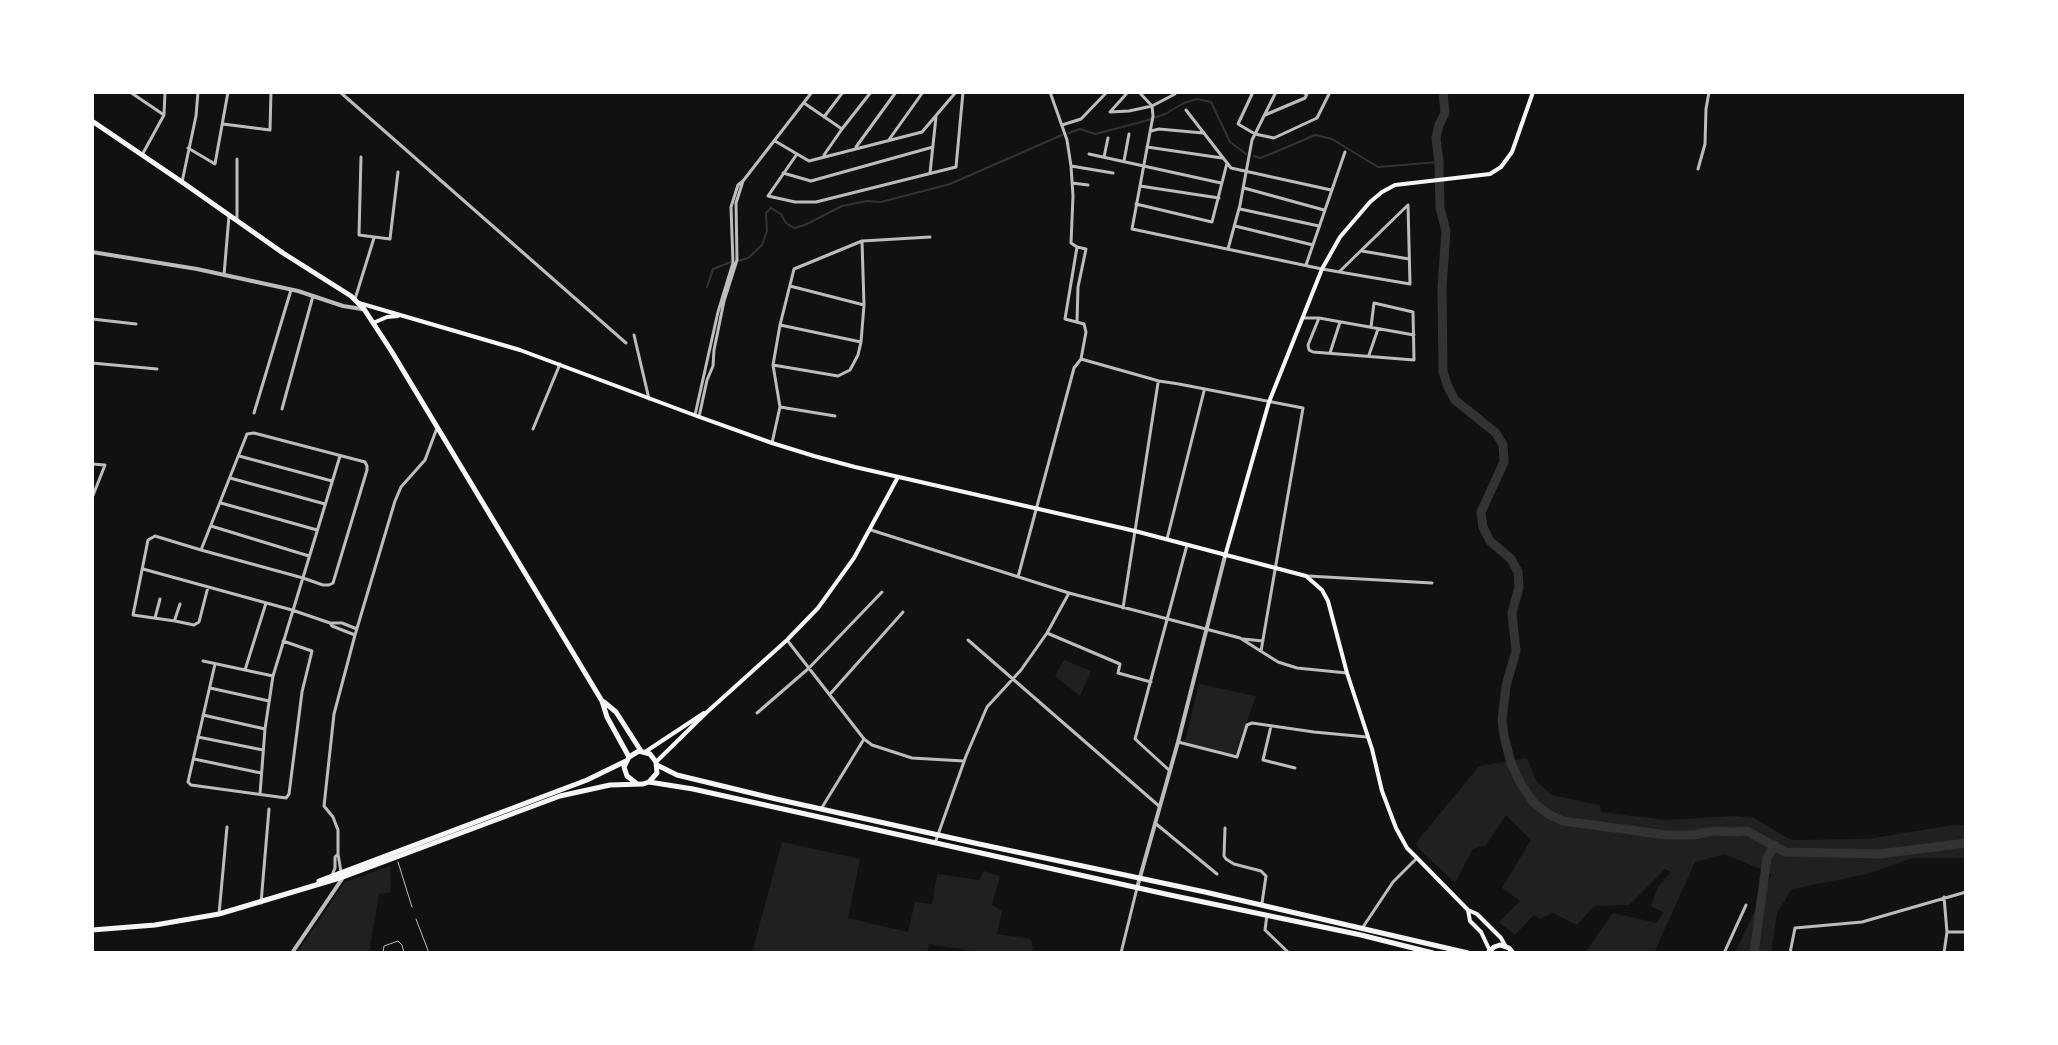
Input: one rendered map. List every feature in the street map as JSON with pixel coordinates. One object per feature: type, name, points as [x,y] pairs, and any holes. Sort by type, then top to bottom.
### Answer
[{"type":"highway","points":[[92,121],[357,301],[364,309],[602,701],[627,759],[625,774],[637,784]]},
{"type":"highway","points":[[602,701],[616,712],[643,752]]},
{"type":"highway","points":[[396,855],[587,780],[634,753],[643,752],[677,775],[1261,905],[1433,953]]},
{"type":"highway","points":[[649,782],[656,775],[657,763]]},
{"type":"highway","points":[[92,930],[155,925],[261,903],[560,796],[617,784],[649,782],[693,789],[1137,888],[1468,953]]},
{"type":"highway","points":[[308,887],[332,875],[344,873]]},
{"type":"highway","points":[[1489,952],[1496,946],[1506,947],[1513,953]]},
{"type":"main road","points":[[1225,556],[1269,402],[1322,269],[1340,237],[1354,218],[1382,192],[1395,185],[1490,174],[1501,167],[1512,152],[1533,92]]},
{"type":"main road","points":[[357,301],[520,350],[772,443],[855,467],[1135,531],[1306,576],[1322,590],[1328,601],[1382,791],[1396,828],[1407,848],[1468,910],[1477,914],[1506,947]]},
{"type":"main road","points":[[373,323],[403,315]]},
{"type":"main road","points":[[657,763],[707,712],[787,640],[826,597],[854,558],[898,477]]},
{"type":"main road","points":[[643,752],[707,712]]},
{"type":"main road","points":[[1468,910],[1470,921],[1481,932],[1489,952]]},
{"type":"street","points":[[130,92],[164,115]]},
{"type":"street","points":[[142,155],[164,115],[165,92]]},
{"type":"street","points":[[182,182],[198,92]]},
{"type":"street","points":[[188,148],[215,164],[228,92]]},
{"type":"street","points":[[223,124],[270,130],[271,92]]},
{"type":"street","points":[[340,92],[626,343]]},
{"type":"street","points":[[697,416],[713,366],[724,301],[737,260],[736,203],[743,181],[812,92]]},
{"type":"street","points":[[824,117],[843,92]]},
{"type":"street","points":[[823,157],[871,92]]},
{"type":"street","points":[[854,149],[896,92]]},
{"type":"street","points":[[888,141],[923,92]]},
{"type":"street","points":[[775,141],[809,161],[922,132],[956,92]]},
{"type":"street","points":[[797,154],[768,196],[795,202],[816,202],[956,167],[963,92]]},
{"type":"street","points":[[1050,92],[1067,140],[1071,166],[1071,243],[1086,249],[1078,287],[1077,322]]},
{"type":"street","points":[[1062,125],[1081,119],[1107,92]]},
{"type":"street","points":[[1128,92],[1110,112],[1152,106],[1175,94],[1173,92]]},
{"type":"street","points":[[1139,92],[1152,106],[1152,119],[1132,229],[1306,266],[1339,272],[1410,284],[1408,205],[1339,272]]},
{"type":"street","points":[[1253,92],[1238,124],[1255,134],[1274,138],[1317,118],[1330,92]]},
{"type":"street","points":[[1228,249],[1255,134],[1276,92]]},
{"type":"street","points":[[1265,115],[1305,98],[1307,94],[1301,92]]},
{"type":"street","points":[[1698,169],[1705,144],[1709,92]]},
{"type":"street","points":[[804,102],[842,129]]},
{"type":"street","points":[[1186,110],[1231,168],[1331,190]]},
{"type":"street","points":[[930,174],[936,117]]},
{"type":"street","points":[[926,127],[934,131]]},
{"type":"street","points":[[1151,131],[1204,133]]},
{"type":"street","points":[[1124,161],[1129,134]]},
{"type":"street","points":[[1104,157],[1108,138]]},
{"type":"street","points":[[783,173],[811,181],[933,147]]},
{"type":"street","points":[[1147,147],[1222,158]]},
{"type":"street","points":[[1306,266],[1345,152]]},
{"type":"street","points":[[1089,154],[1221,183]]},
{"type":"street","points":[[361,157],[359,235],[390,239],[398,172]]},
{"type":"street","points":[[237,159],[237,222]]},
{"type":"street","points":[[1136,204],[1212,222],[1227,163]]},
{"type":"street","points":[[1071,166],[1113,173]]},
{"type":"street","points":[[1072,183],[1088,185]]},
{"type":"street","points":[[1140,186],[1219,198]]},
{"type":"street","points":[[1244,188],[1324,210]]},
{"type":"street","points":[[1239,209],[1319,226]]},
{"type":"street","points":[[224,275],[229,216]]},
{"type":"street","points":[[1235,226],[1313,245]]},
{"type":"street","points":[[357,301],[374,237]]},
{"type":"street","points":[[772,443],[780,407],[773,365],[794,269],[862,241],[930,237]]},
{"type":"street","points":[[773,365],[838,376],[850,370],[861,342],[864,305],[862,241]]},
{"type":"street","points":[[1018,577],[1074,368],[1081,359],[1086,332],[1084,324],[1065,319],[1077,247]]},
{"type":"street","points":[[1360,251],[1409,259]]},
{"type":"street","points":[[92,252],[224,275],[364,309]]},
{"type":"street","points":[[789,285],[864,305]]},
{"type":"street","points":[[254,413],[291,290]]},
{"type":"street","points":[[282,409],[313,296]]},
{"type":"street","points":[[1319,318],[1308,345],[1313,352],[1414,360],[1413,312],[1374,303],[1371,327]]},
{"type":"street","points":[[1303,318],[1319,318],[1414,335]]},
{"type":"street","points":[[92,319],[136,324]]},
{"type":"street","points":[[1330,354],[1340,322]]},
{"type":"street","points":[[780,325],[861,342]]},
{"type":"street","points":[[1368,357],[1378,329]]},
{"type":"street","points":[[634,335],[649,399]]},
{"type":"street","points":[[1081,359],[1159,381],[1303,408],[1261,651]]},
{"type":"street","points":[[92,363],[157,369]]},
{"type":"street","points":[[533,429],[560,364]]},
{"type":"street","points":[[1123,608],[1159,381]]},
{"type":"street","points":[[1167,539],[1204,390]]},
{"type":"street","points":[[780,407],[835,416]]},
{"type":"street","points":[[292,953],[344,873],[338,854],[338,830],[324,806],[334,714],[395,501],[401,487],[425,460],[437,428]]},
{"type":"street","points":[[201,550],[249,432],[365,462],[367,470],[333,583],[323,585],[303,578],[201,550],[155,536],[148,540],[133,615],[197,624],[208,587]]},
{"type":"street","points":[[239,456],[332,481]]},
{"type":"street","points":[[260,795],[273,676],[340,456]]},
{"type":"street","points":[[92,464],[105,465],[92,496]]},
{"type":"street","points":[[230,478],[325,504]]},
{"type":"street","points":[[92,480],[99,480]]},
{"type":"street","points":[[221,503],[317,531]]},
{"type":"street","points":[[211,526],[309,556]]},
{"type":"street","points":[[870,529],[1167,621],[1263,641]]},
{"type":"street","points":[[1170,771],[1135,739],[1187,544]]},
{"type":"street","points":[[1121,953],[1225,556]]},
{"type":"street","points":[[143,569],[357,629]]},
{"type":"street","points":[[1306,576],[1432,583]]},
{"type":"street","points":[[757,713],[809,668],[882,592]]},
{"type":"street","points":[[935,843],[987,707],[1014,680],[1047,633],[1069,593]]},
{"type":"street","points":[[155,618],[160,599]]},
{"type":"street","points":[[245,670],[266,603]]},
{"type":"street","points":[[175,621],[180,604]]},
{"type":"street","points":[[830,694],[903,612]]},
{"type":"street","points":[[330,623],[355,635]]},
{"type":"street","points":[[1047,633],[1120,664],[1118,673],[1151,682]]},
{"type":"street","points":[[1240,638],[1278,662],[1297,668],[1347,673]]},
{"type":"street","points":[[787,640],[864,739],[872,745],[912,758],[964,761]]},
{"type":"street","points":[[968,640],[1159,806]]},
{"type":"street","points":[[215,664],[188,778],[191,785],[286,798],[302,692],[312,651],[283,641]]},
{"type":"street","points":[[203,661],[273,676]]},
{"type":"street","points":[[209,688],[269,701]]},
{"type":"street","points":[[203,715],[265,729]]},
{"type":"street","points":[[1178,742],[1237,757],[1247,725],[1252,723],[1368,737]]},
{"type":"street","points":[[1271,726],[1263,760],[1295,768]]},
{"type":"street","points":[[198,737],[263,750]]},
{"type":"street","points":[[821,809],[864,739]]},
{"type":"street","points":[[192,758],[261,773]]},
{"type":"street","points":[[261,903],[269,809]]},
{"type":"street","points":[[1155,823],[1217,874]]},
{"type":"street","points":[[219,914],[227,827]]},
{"type":"street","points":[[1225,828],[1226,859],[1261,871],[1266,876],[1261,905]]},
{"type":"street","points":[[332,875],[338,854]]},
{"type":"street","points":[[1362,931],[1393,882],[1417,858]]},
{"type":"street","points":[[1790,953],[1795,928],[1862,922],[1966,892]]},
{"type":"street","points":[[1944,897],[1947,932],[1944,953]]},
{"type":"street","points":[[1724,953],[1746,905]]},
{"type":"street","points":[[1267,915],[1265,930],[1289,953]]},
{"type":"street","points":[[1947,932],[1966,932]]},
{"type":"lane","points":[[396,855],[412,907]]},
{"type":"lane","points":[[416,919],[429,953]]},
{"type":"lane","points":[[383,953],[384,946],[398,941],[404,953]]},
{"type":"shaded area","points":[[1064,660],[1091,671],[1080,696],[1055,676]]},
{"type":"shaded area","points":[[1199,684],[1256,696],[1235,755],[1185,742]]},
{"type":"shaded area","points":[[1527,758],[1537,782],[1552,795],[1600,805],[1601,812],[1667,820],[1733,816],[1754,818],[1791,840],[1867,839],[1966,825],[1966,858],[1913,858],[1867,874],[1792,889],[1777,913],[1771,953],[1735,953],[1772,874],[1725,854],[1695,862],[1654,953],[1590,953],[1586,951],[1613,913],[1657,923],[1663,912],[1651,906],[1658,887],[1671,872],[1665,869],[1629,905],[1594,906],[1577,925],[1553,913],[1540,919],[1534,915],[1515,935],[1499,922],[1520,901],[1502,888],[1531,840],[1506,815],[1486,845],[1473,849],[1455,883],[1416,843],[1479,766]]},
{"type":"shaded area","points":[[782,842],[860,859],[848,918],[908,932],[915,902],[932,904],[937,874],[979,880],[984,871],[1000,876],[992,905],[1002,911],[997,934],[1031,939],[1034,953],[985,953],[929,944],[927,953],[752,953]]},
{"type":"shaded area","points":[[390,866],[391,892],[379,894],[369,953],[297,953],[345,882]]},
{"type":"waterway","points":[[1443,92],[1445,113],[1436,138],[1440,208],[1446,231],[1442,287],[1443,372],[1455,400],[1496,433],[1503,445],[1504,462],[1481,512],[1483,527],[1490,541],[1511,559],[1518,572],[1519,587],[1512,613],[1516,651],[1506,686],[1502,720],[1511,763],[1534,803],[1563,821],[1667,835],[1747,831],[1785,852],[1880,854],[1966,843]]},
{"type":"waterway","points":[[1069,133],[1080,129],[1095,134],[1145,121],[1197,99],[1211,102],[1230,142],[1246,154]]},
{"type":"waterway","points":[[738,261],[748,258],[762,245],[767,231],[766,213],[771,208],[794,228],[842,206],[867,201],[881,202],[950,184],[1062,135]]},
{"type":"waterway","points":[[1254,156],[1260,158],[1315,135],[1332,139],[1378,167],[1439,162]]},
{"type":"waterway","points":[[707,287],[713,269],[731,262]]},
{"type":"waterway","points":[[1754,953],[1767,858],[1775,845]]}]
